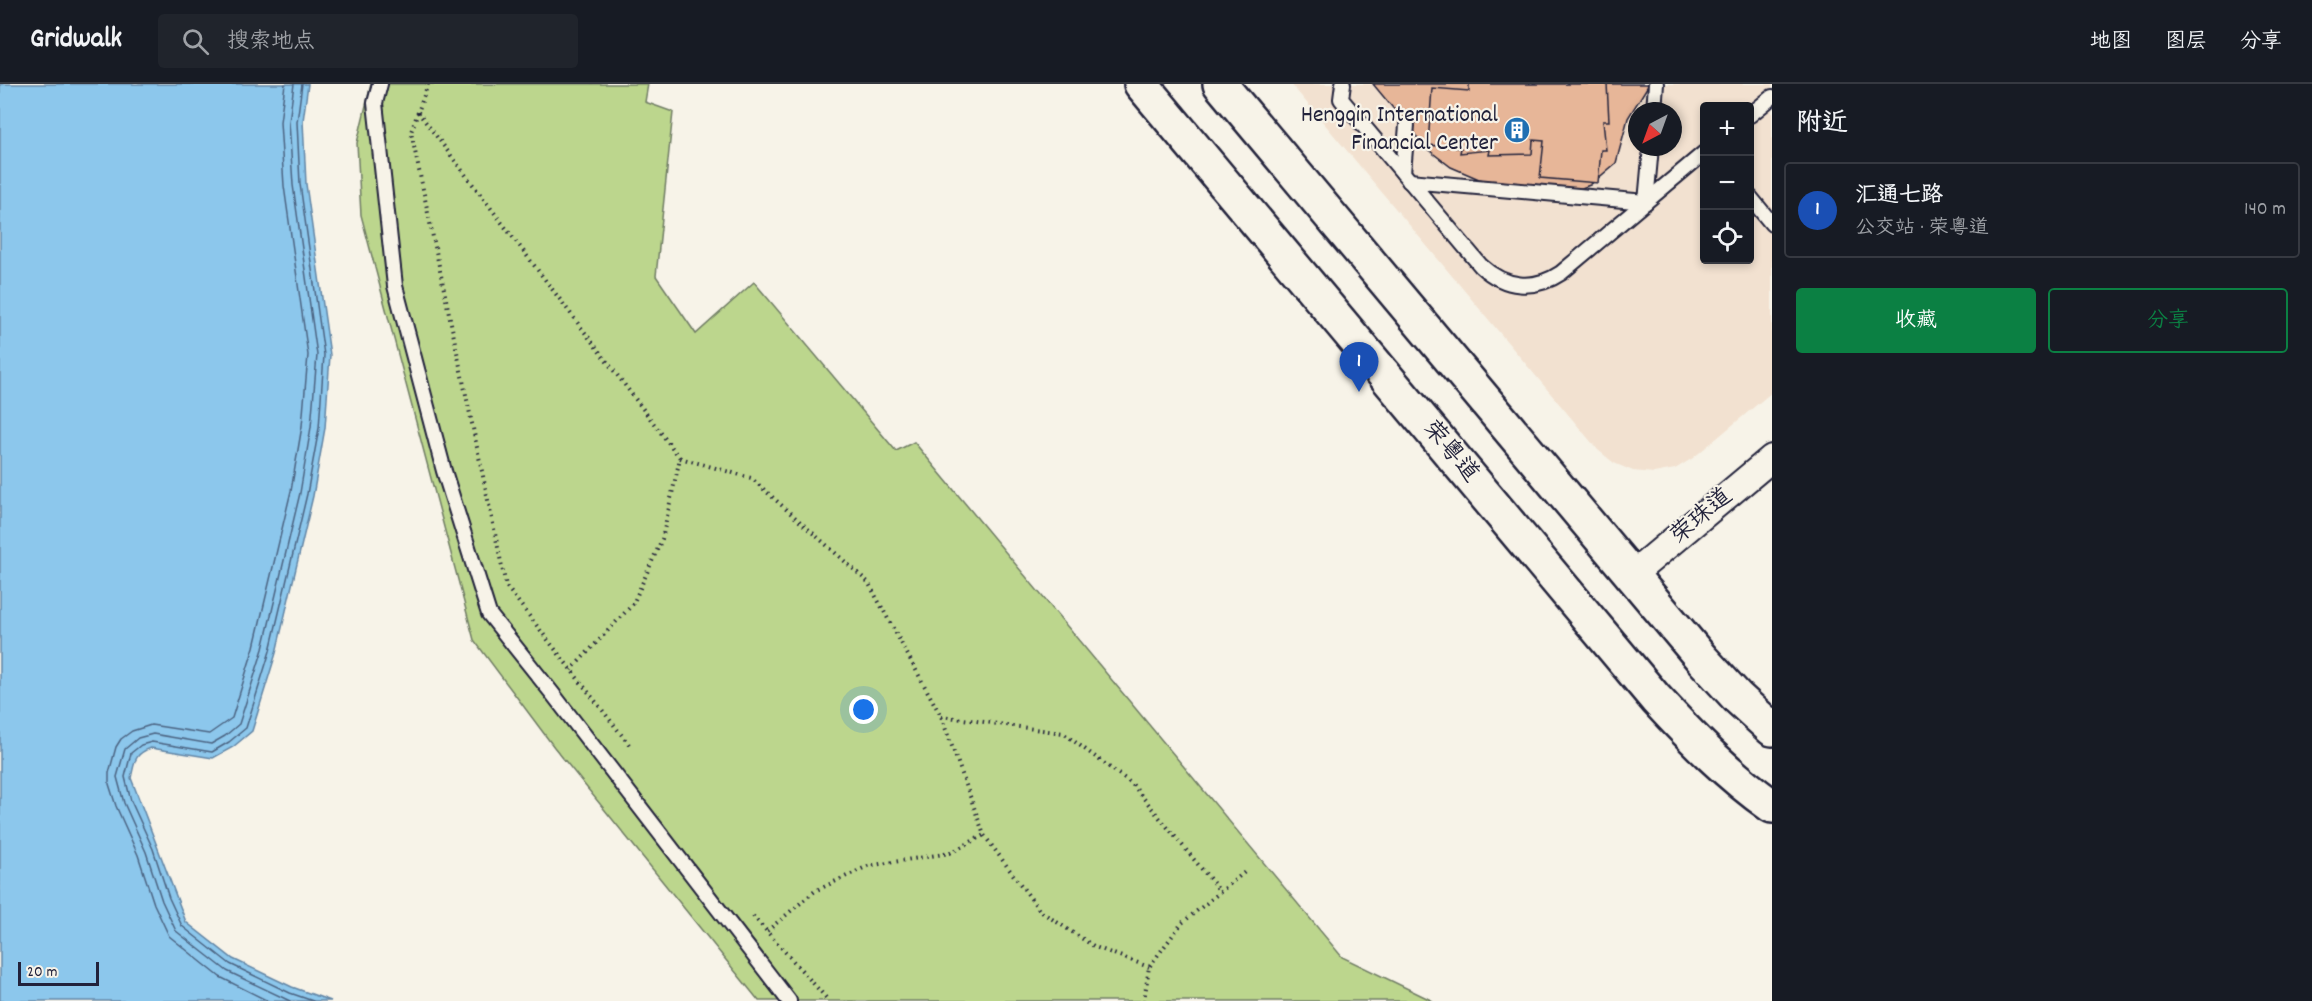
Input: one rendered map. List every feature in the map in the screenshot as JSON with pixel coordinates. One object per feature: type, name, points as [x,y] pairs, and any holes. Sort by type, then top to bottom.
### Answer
[{"type":"street","name":"荣粤道","points":[[1141,84],[1656,699],[1728,772],[1772,807]]},
{"type":"street","points":[[1224,86],[1709,666],[1737,697],[1772,729]]},
{"type":"street","name":"荣珠道","points":[[1632,575],[1772,458]]},
{"type":"lane","points":[[380,84],[375,103],[395,286],[444,471],[489,614],[789,1001]]},
{"type":"lane","points":[[1342,84],[1341,99],[1481,266],[1496,278],[1514,285],[1533,285],[1551,280],[1700,156]]},
{"type":"lane","points":[[1655,102],[1656,84]]},
{"type":"lane","points":[[1754,111],[1772,97]]},
{"type":"lane","points":[[1406,177],[1407,125]]},
{"type":"lane","points":[[1646,202],[1650,156]]},
{"type":"lane","points":[[1406,177],[1646,202]]},
{"type":"lane","points":[[1754,203],[1772,224]]},
{"type":"path","points":[[428,84],[411,132],[506,586],[631,747]]},
{"type":"path","points":[[418,112],[680,458],[751,478],[868,582],[941,716],[984,835],[1040,911],[1095,947],[1149,967]]},
{"type":"path","points":[[571,670],[633,604],[662,538],[680,458]]},
{"type":"path","points":[[941,716],[1064,733],[1132,784],[1219,890]]},
{"type":"path","points":[[767,931],[815,891],[868,866],[950,853],[984,835]]},
{"type":"path","points":[[1144,1001],[1149,967],[1182,923],[1219,890],[1246,871]]},
{"type":"path","points":[[753,916],[830,1001]]},
{"type":"shaded area","name":"Hengqin International Financial Center","points":[[1291,84],[1772,84],[1772,392],[1693,458],[1675,469],[1654,473],[1633,471],[1614,463],[1598,450]]},
{"type":"green space","points":[[371,84],[648,84],[645,102],[673,112],[656,276],[696,334],[754,282],[896,451],[914,442],[1342,957],[1433,1001],[759,1001],[554,747],[474,640],[361,215],[357,143]]},
{"type":"water","points":[[0,84],[308,84],[303,121],[306,184],[330,355],[325,428],[313,496],[276,653],[252,731],[233,747],[213,758],[151,748],[145,750],[138,756],[131,778],[186,922],[233,959],[292,987],[331,1001],[0,1001]]},
{"type":"building","name":"Hengqin International Financial Center","points":[[1373,84],[1649,84],[1638,102],[1628,102],[1628,118],[1616,163],[1590,185],[1576,190],[1516,187],[1479,179],[1451,167],[1426,148]]},
{"type":"building","name":"Hengqin International Financial Center","points":[[1469,84],[1607,84],[1609,121],[1603,121],[1606,150],[1601,150],[1598,183],[1540,178],[1544,141],[1533,140],[1532,154],[1489,155],[1490,150],[1460,153],[1461,148],[1428,145],[1432,88],[1469,91]]},
{"type":"place","name":"Hengqin International Financial Center","points":[[1517,130]]},
{"type":"place","name":"汇通七路","points":[[1359,392]]}]
